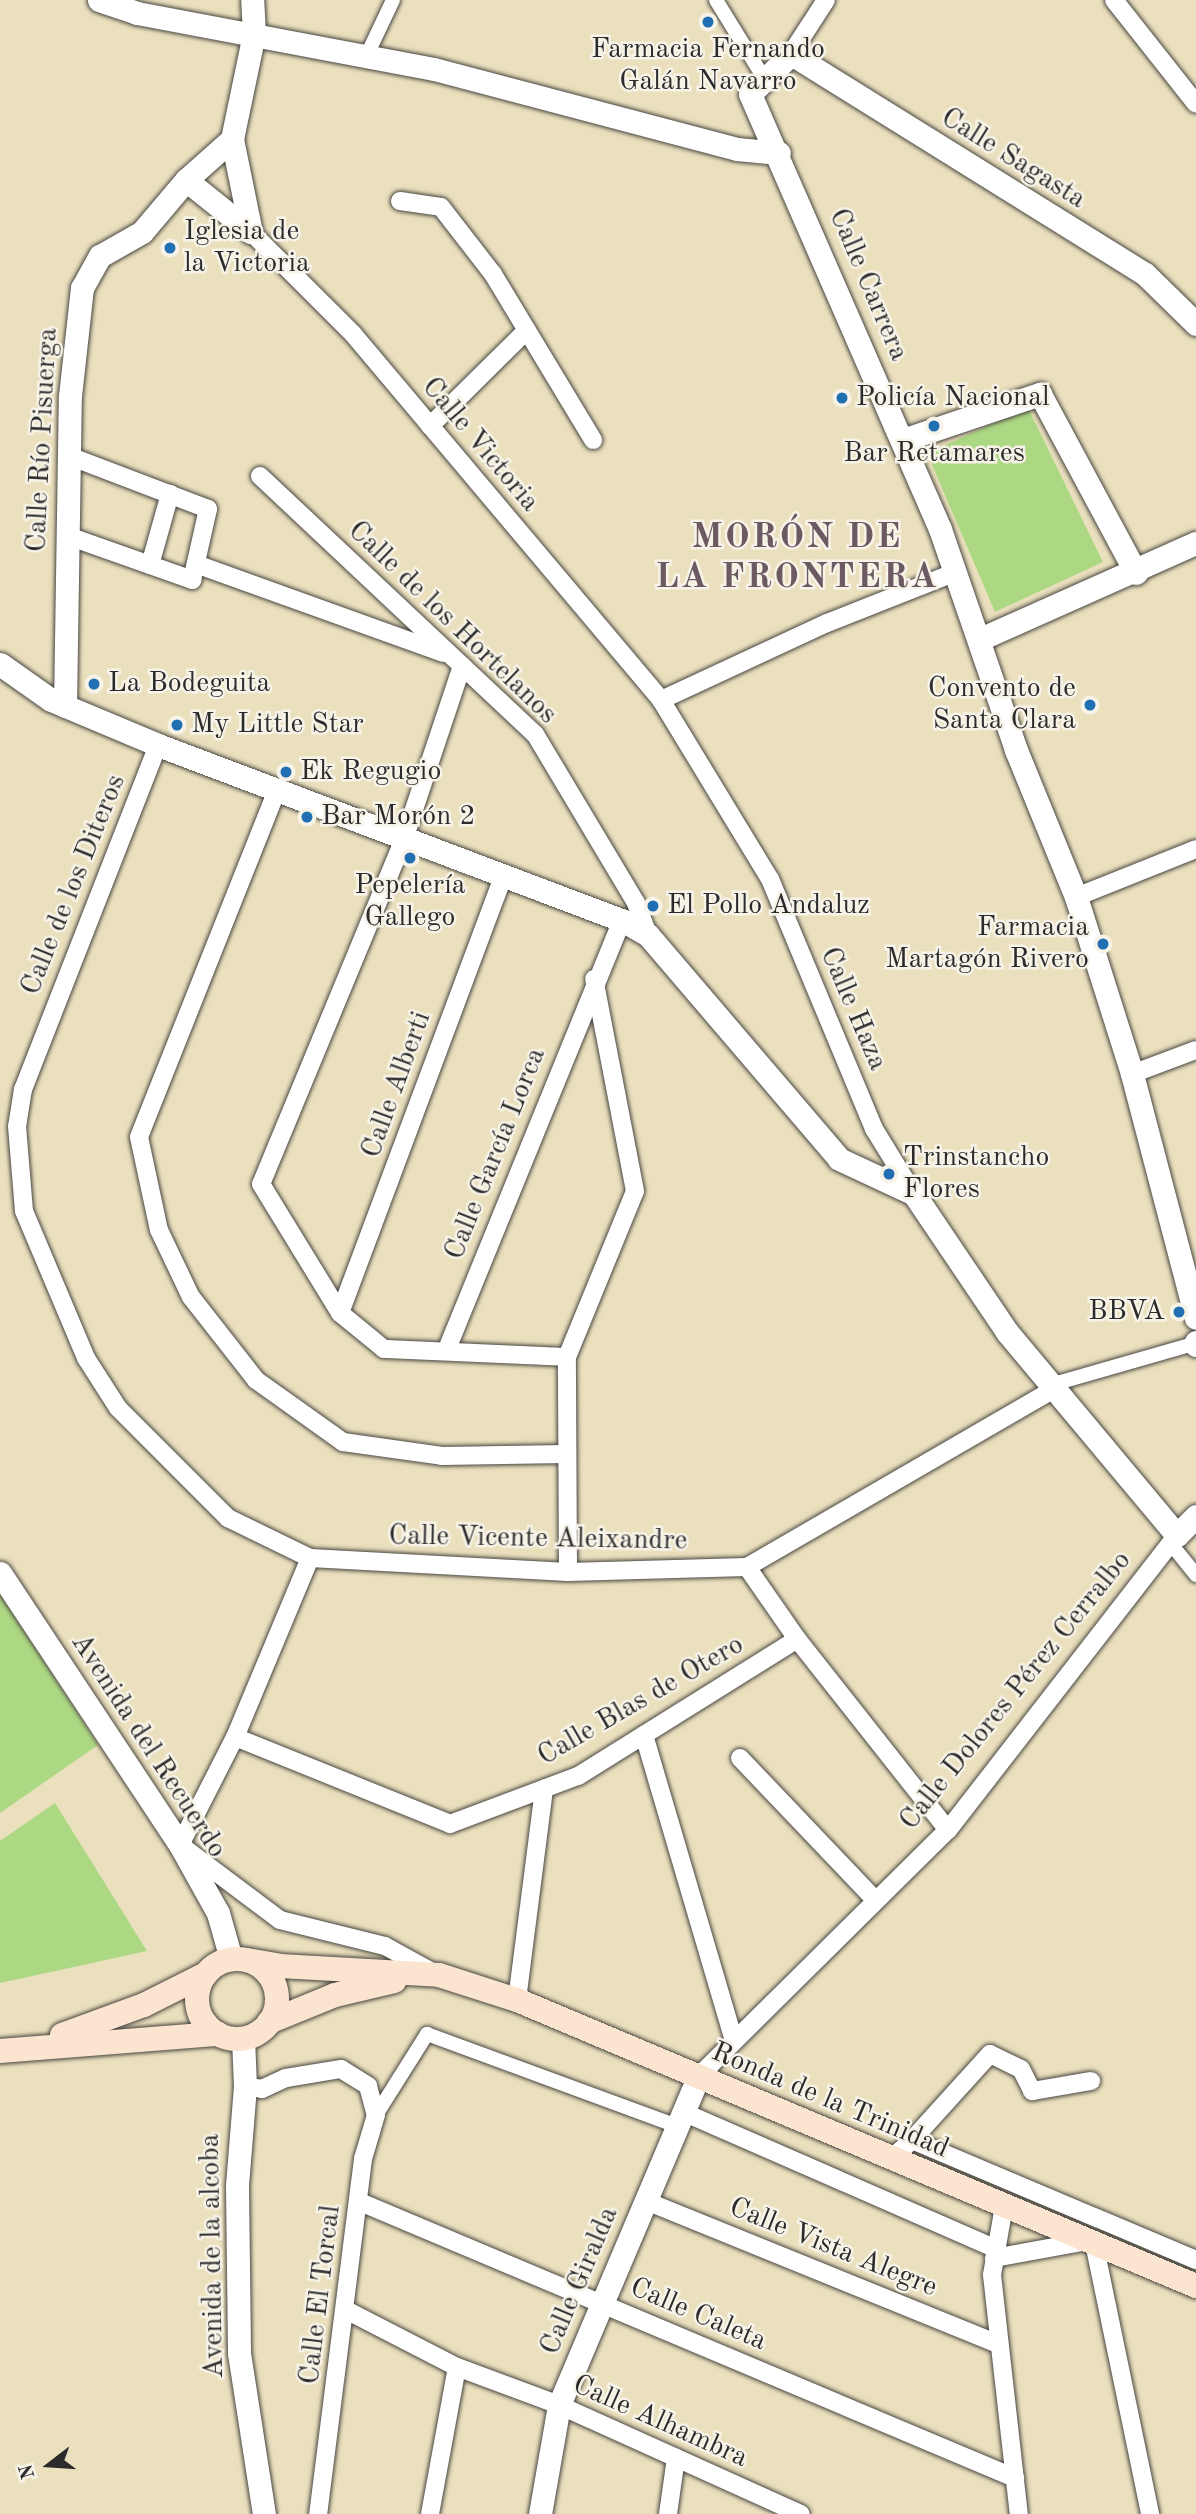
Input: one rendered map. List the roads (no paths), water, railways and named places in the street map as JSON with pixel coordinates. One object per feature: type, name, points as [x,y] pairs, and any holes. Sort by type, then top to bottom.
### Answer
[{"type":"main road","name":"Ronda de la Trinidad","points":[[239,1960],[280,1966],[439,1975],[517,2000],[1196,2286]]},
{"type":"main road","points":[[0,2051],[25,2046],[144,2005],[239,1960],[268,1974],[274,1985],[275,2010],[269,2022],[243,2038],[218,2034],[25,2046]]},
{"type":"main road","points":[[206,1974],[198,2006],[218,2034]]},
{"type":"main road","name":"Ronda de la Trinidad","points":[[269,2022],[335,1995],[439,1975]]},
{"type":"street","points":[[99,0],[137,13],[367,55],[577,103],[737,149],[779,153]]},
{"type":"street","points":[[251,232],[232,139],[254,34],[253,0]]},
{"type":"street","points":[[367,55],[393,0]]},
{"type":"street","points":[[716,0],[764,78],[791,54],[826,0]]},
{"type":"street","points":[[1114,0],[1196,104]]},
{"type":"street","name":"Calle Sagasta","points":[[791,54],[1145,274],[1196,324]]},
{"type":"street","name":"Calle Carrera","points":[[764,78],[750,94],[779,153],[903,440],[956,572],[1016,750],[1076,897],[1132,1074],[1196,1318]]},
{"type":"street","name":"Calle Río Pisuerga","points":[[65,706],[70,396],[82,288],[100,256],[142,232],[186,180],[232,139]]},
{"type":"street","points":[[186,180],[251,232]]},
{"type":"street","points":[[400,201],[441,207],[493,274],[593,440]]},
{"type":"street","name":"Calle Victoria","points":[[251,232],[353,334],[661,700]]},
{"type":"street","points":[[430,426],[527,330]]},
{"type":"street","points":[[903,440],[1040,394],[1136,573]]},
{"type":"street","points":[[68,536],[192,580],[208,509],[69,456]]},
{"type":"street","name":"Calle de los Hortelanos","points":[[260,476],[535,734],[636,903],[648,934]]},
{"type":"street","points":[[150,565],[170,494]]},
{"type":"street","points":[[980,639],[1136,573],[1196,543]]},
{"type":"street","points":[[196,564],[456,661],[404,839],[261,1184],[340,1312],[384,1349],[447,1349],[566,1357]]},
{"type":"street","points":[[661,700],[827,623],[956,572]]},
{"type":"street","points":[[0,664],[65,706],[158,745],[622,920],[648,934],[839,1159],[914,1194],[1007,1332],[1174,1540],[1196,1575]]},
{"type":"street","name":"Calle Haza","points":[[661,700],[770,879],[874,1129],[914,1194]]},
{"type":"street","name":"Calle de los Diteros","points":[[158,745],[23,1088],[17,1126],[24,1211],[86,1357],[118,1408],[228,1518],[310,1558]]},
{"type":"street","points":[[277,790],[139,1137],[164,1241],[191,1297],[256,1380],[343,1442],[442,1456],[566,1454]]},
{"type":"street","points":[[1076,897],[1196,849]]},
{"type":"street","name":"Calle Alberti","points":[[340,1312],[503,876]]},
{"type":"street","name":"Calle García Lorca","points":[[447,1349],[594,979],[622,920]]},
{"type":"street","points":[[568,1572],[566,1357],[635,1191],[594,979]]},
{"type":"street","points":[[1132,1074],[1196,1051]]},
{"type":"street","points":[[1052,1387],[1196,1343]]},
{"type":"street","name":"Calle Vicente Aleixandre","points":[[310,1558],[568,1572],[747,1567],[1052,1387]]},
{"type":"street","name":"Calle Dolores Pérez Cerralbo","points":[[698,2077],[948,1830],[1174,1540],[1196,1516]]},
{"type":"street","points":[[310,1558],[235,1737],[180,1845],[280,1920],[385,1946],[439,1975]]},
{"type":"street","points":[[747,1567],[797,1639],[948,1830]]},
{"type":"street","name":"Avenida del Recuerdo","points":[[0,1573],[180,1845],[218,1913],[239,1960]]},
{"type":"street","name":"Calle Blas de Otero","points":[[235,1737],[450,1824],[578,1776],[797,1639]]},
{"type":"street","points":[[643,1735],[734,2041]]},
{"type":"street","points":[[740,1758],[876,1901]]},
{"type":"street","points":[[517,2000],[544,1788]]},
{"type":"street","points":[[376,2115],[427,2034],[680,2119],[995,2253],[1091,2242],[1150,2514]]},
{"type":"street","name":"Avenida de la alcoba","points":[[243,2038],[245,2087],[238,2140],[239,2353],[264,2514]]},
{"type":"street","points":[[891,2159],[912,2140],[990,2054],[1021,2069],[1032,2091],[1091,2081]]},
{"type":"street","points":[[245,2087],[262,2090],[286,2078],[341,2069],[368,2086],[376,2115]]},
{"type":"street","name":"Calle Giralda","points":[[540,2514],[559,2405],[698,2077]]},
{"type":"street","name":"Calle El Torcal","points":[[318,2514],[367,2134],[376,2115]]},
{"type":"street","points":[[912,2140],[1196,2260]]},
{"type":"street","name":"Calle Vista Alegre","points":[[646,2201],[999,2344]]},
{"type":"street","name":"Calle Caleta","points":[[360,2202],[1015,2477]]},
{"type":"street","points":[[1004,2206],[995,2253],[999,2344],[1019,2514]]},
{"type":"street","name":"Calle Alhambra","points":[[346,2310],[457,2367],[559,2405],[800,2514]]},
{"type":"street","points":[[430,2514],[457,2367]]},
{"type":"street","points":[[668,2514],[676,2458]]},
{"type":"place","name":"Farmacia Fernando Galán Navarro","points":[[708,22]]},
{"type":"place","name":"Iglesia de la Victoria","points":[[170,248]]},
{"type":"place","name":"Policía Nacional","points":[[842,398]]},
{"type":"place","name":"Bar Retamares","points":[[934,426]]},
{"type":"place","name":"La Bodeguita","points":[[94,684]]},
{"type":"place","name":"Convento de Santa Clara","points":[[1090,705]]},
{"type":"place","name":"My Little Star","points":[[177,725]]},
{"type":"place","name":"Ek Regugio","points":[[286,772]]},
{"type":"place","name":"Bar Morón 2","points":[[307,817]]},
{"type":"place","name":"Pepelería Gallego","points":[[410,858]]},
{"type":"place","name":"El Pollo Andaluz","points":[[653,906]]},
{"type":"place","name":"Farmacia Martagón Rivero","points":[[1103,944]]},
{"type":"place","name":"Trinstancho Flores","points":[[889,1174]]},
{"type":"place","name":"BBVA","points":[[1179,1312]]},
{"type":"district","name":"MORÓN DE LA FRONTERA","points":[[797,558]]}]
